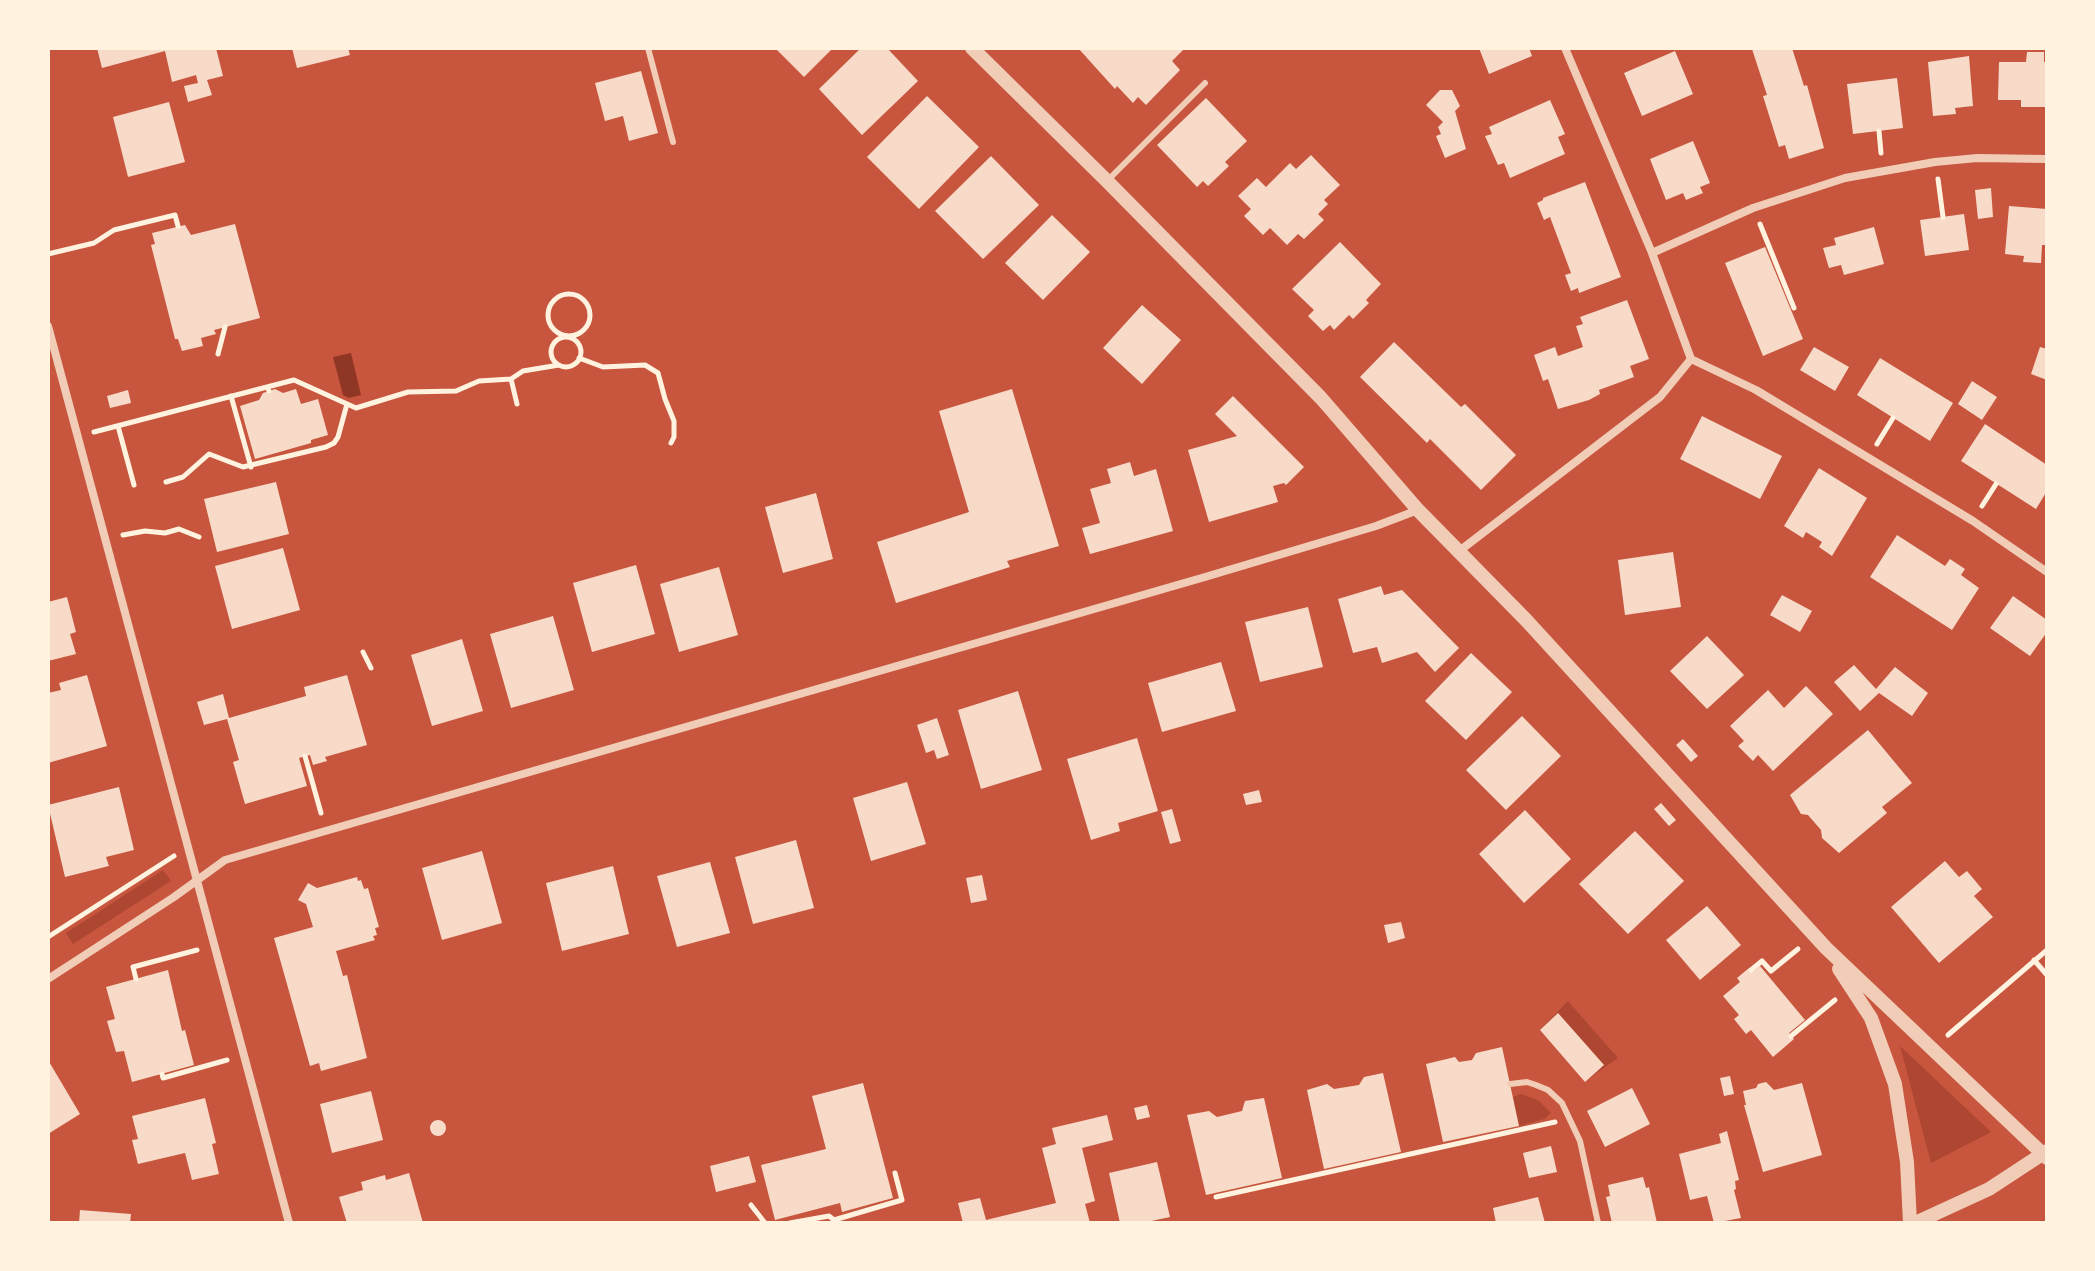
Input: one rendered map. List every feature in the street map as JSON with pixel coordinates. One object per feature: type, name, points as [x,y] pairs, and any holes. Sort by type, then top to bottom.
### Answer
[{"type":"street","points":[[972,48],[1321,398],[1418,510],[1527,621],[1826,948],[2046,1154],[1989,1189],[1913,1223],[1895,1084],[1871,1018],[1826,948]]},
{"type":"street","points":[[1565,48],[1652,253],[1691,359],[1756,390],[1973,521],[2047,572]]},
{"type":"street","points":[[1652,253],[1753,208],[1845,178],[1977,158],[2047,159]]},
{"type":"street","points":[[48,326],[289,1223]]},
{"type":"street","points":[[1458,552],[1660,397],[1691,359]]},
{"type":"street","points":[[48,979],[225,860],[1190,581],[1376,526],[1418,510]]},
{"type":"lane","points":[[648,48],[673,142]]},
{"type":"lane","points":[[1107,181],[1205,83]]},
{"type":"lane","points":[[1510,1084],[1527,1082],[1548,1090],[1562,1103],[1572,1119],[1588,1168],[1598,1223]]},
{"type":"path","points":[[1935,162],[1943,217]]},
{"type":"path","points":[[1753,208],[1794,308]]},
{"type":"path","points":[[48,254],[94,243],[114,230],[175,215],[178,226]]},
{"type":"path","points":[[559,365],[552,357],[553,346],[558,340],[568,337],[584,330],[591,315],[584,299],[569,293],[554,299],[547,315],[554,330],[568,337],[578,344],[579,358]]},
{"type":"path","points":[[218,354],[225,327]]},
{"type":"path","points":[[134,485],[115,427],[294,380],[356,408],[408,392],[456,391],[479,381],[511,379],[523,371],[559,365],[569,367],[579,358]]},
{"type":"path","points":[[579,358],[603,367],[645,365],[658,373],[674,421],[671,443]]},
{"type":"path","points":[[511,379],[517,404]]},
{"type":"path","points":[[231,396],[251,467]]},
{"type":"path","points":[[166,482],[183,477],[209,454],[236,465],[251,467],[334,443],[342,428],[347,404]]},
{"type":"path","points":[[1868,458],[1893,418]]},
{"type":"path","points":[[1973,521],[1996,484]]},
{"type":"path","points":[[106,538],[179,529],[199,537]]},
{"type":"path","points":[[363,652],[371,668]]},
{"type":"path","points":[[305,756],[325,831]]},
{"type":"path","points":[[48,937],[189,847]]},
{"type":"path","points":[[136,979],[133,967],[213,945]]},
{"type":"path","points":[[1933,1050],[1961,1021],[2047,950]]},
{"type":"path","points":[[2034,960],[2047,975]]},
{"type":"path","points":[[1751,970],[1762,961],[1771,971],[1784,961]]},
{"type":"path","points":[[1791,1036],[1823,1009]]},
{"type":"path","points":[[162,1074],[163,1078],[243,1056]]},
{"type":"path","points":[[1216,1197],[1572,1119]]},
{"type":"path","points":[[790,1223],[829,1216],[834,1220],[902,1200],[895,1173]]},
{"type":"path","points":[[751,1205],[765,1223]]},
{"type":"shaded area","points":[[351,353],[361,395],[349,398],[343,395],[333,357]]},
{"type":"shaded area","points":[[163,870],[171,881],[73,944],[66,933]]},
{"type":"shaded area","points":[[1568,1001],[1618,1058],[1588,1079],[1604,1065],[1559,1014],[1540,1030]]},
{"type":"shaded area","points":[[1900,1046],[1991,1132],[1931,1163]]},
{"type":"shaded area","points":[[1521,1094],[1538,1100],[1551,1113],[1544,1119],[1519,1126],[1513,1097]]},
{"type":"building","points":[[97,48],[216,48],[223,76],[207,80],[212,95],[188,102],[184,86],[198,83],[196,75],[172,82],[165,51],[102,68]]},
{"type":"building","points":[[292,48],[348,48],[350,55],[297,68]]},
{"type":"building","points":[[775,48],[833,48],[804,77]]},
{"type":"building","points":[[861,48],[887,48],[918,81],[862,135],[819,89]]},
{"type":"building","points":[[1078,48],[1185,48],[1172,61],[1180,70],[1146,105],[1138,97],[1133,103],[1117,86],[1115,89]]},
{"type":"building","points":[[1479,48],[1529,48],[1532,56],[1489,74]]},
{"type":"building","points":[[1792,48],[1804,86],[1807,85],[1824,148],[1789,159],[1785,145],[1779,147],[1752,49]]},
{"type":"building","points":[[1675,51],[1693,94],[1642,116],[1624,73]]},
{"type":"building","points":[[2027,52],[2044,52],[2044,62],[2047,62],[2047,107],[2021,107],[2021,100],[1998,100],[1999,62],[2026,62]]},
{"type":"building","points":[[1969,56],[1973,106],[1955,108],[1956,114],[1933,116],[1928,62]]},
{"type":"building","points":[[641,71],[658,133],[629,141],[623,116],[605,121],[595,83]]},
{"type":"building","points":[[1897,78],[1903,128],[1853,134],[1847,84]]},
{"type":"building","points":[[1440,90],[1452,90],[1460,106],[1455,111],[1466,149],[1445,158],[1436,136],[1441,134],[1438,127],[1443,122],[1426,105]]},
{"type":"building","points":[[927,96],[979,147],[919,209],[867,157]]},
{"type":"building","points":[[1206,98],[1247,141],[1225,162],[1229,166],[1208,186],[1203,181],[1197,187],[1157,145]]},
{"type":"building","points":[[1550,100],[1565,134],[1558,137],[1565,154],[1510,178],[1504,163],[1498,165],[1485,136],[1492,134],[1489,127]]},
{"type":"building","points":[[169,102],[185,162],[128,177],[113,117]]},
{"type":"building","points":[[1693,141],[1710,183],[1700,187],[1703,193],[1686,200],[1683,193],[1666,200],[1650,159]]},
{"type":"building","points":[[1311,155],[1340,185],[1324,200],[1328,204],[1318,214],[1324,220],[1304,239],[1298,234],[1287,245],[1270,228],[1263,235],[1244,216],[1251,209],[1238,196],[1257,178],[1266,187],[1290,163],[1296,169]]},
{"type":"building","points":[[991,156],[1039,205],[983,259],[935,211]]},
{"type":"building","points":[[1585,182],[1621,277],[1579,293],[1578,288],[1571,291],[1565,275],[1571,273],[1550,217],[1544,220],[1537,203]]},
{"type":"building","points":[[1991,188],[1993,217],[1978,219],[1975,190]]},
{"type":"building","points":[[2009,206],[2047,209],[2047,245],[2042,245],[2041,263],[2023,262],[2024,256],[2005,254]]},
{"type":"building","points":[[1964,214],[1969,250],[1925,256],[1920,220]]},
{"type":"building","points":[[1052,215],[1090,252],[1043,300],[1005,263]]},
{"type":"building","points":[[235,224],[260,318],[214,330],[216,334],[201,338],[203,346],[182,351],[178,339],[175,339],[151,245],[155,244],[152,233],[185,225],[191,235]]},
{"type":"building","points":[[1874,227],[1884,264],[1844,275],[1841,265],[1829,268],[1823,248],[1836,245],[1834,238]]},
{"type":"building","points":[[1340,242],[1381,284],[1366,300],[1369,303],[1353,319],[1349,315],[1334,330],[1330,325],[1323,331],[1308,316],[1314,310],[1292,289]]},
{"type":"building","points":[[1765,247],[1803,339],[1763,356],[1725,263]]},
{"type":"building","points":[[1627,300],[1649,359],[1630,366],[1634,377],[1599,390],[1600,394],[1589,400],[1558,409],[1548,379],[1543,381],[1534,355],[1555,347],[1558,356],[1583,347],[1576,326],[1583,324],[1580,317]]},
{"type":"building","points":[[1142,305],[1181,340],[1142,384],[1103,348]]},
{"type":"building","points":[[1394,342],[1461,407],[1465,404],[1516,455],[1481,490],[1430,439],[1427,443],[1360,377]]},
{"type":"building","points":[[1814,347],[1849,367],[1835,391],[1800,370]]},
{"type":"building","points":[[2040,347],[2047,349],[2047,380],[2031,374]]},
{"type":"building","points":[[1880,358],[1953,403],[1930,441],[1857,395]]},
{"type":"building","points":[[1972,381],[1997,397],[1982,420],[1958,404]]},
{"type":"building","points":[[275,389],[283,393],[296,389],[301,404],[318,399],[328,435],[255,459],[240,406],[259,400],[263,393]]},
{"type":"building","points":[[1012,389],[1059,546],[1007,561],[1010,567],[896,603],[877,542],[969,512],[939,411]]},
{"type":"building","points":[[128,390],[131,403],[110,408],[107,396]]},
{"type":"building","points":[[1233,396],[1304,467],[1286,485],[1273,486],[1278,502],[1209,522],[1188,450],[1237,436],[1215,414]]},
{"type":"building","points":[[1702,416],[1782,456],[1760,499],[1680,459]]},
{"type":"building","points":[[1985,424],[2047,465],[2047,491],[2036,509],[1961,461]]},
{"type":"building","points":[[1130,462],[1134,476],[1156,469],[1173,531],[1090,554],[1082,528],[1100,523],[1090,489],[1111,483],[1107,469]]},
{"type":"building","points":[[1819,468],[1867,498],[1832,556],[1819,547],[1822,542],[1806,532],[1803,538],[1784,526]]},
{"type":"building","points":[[276,482],[289,534],[217,552],[204,499]]},
{"type":"building","points":[[816,493],[833,559],[783,573],[765,507]]},
{"type":"building","points":[[1897,535],[1945,566],[1950,559],[1965,569],[1961,575],[1979,588],[1952,630],[1870,577]]},
{"type":"building","points":[[283,548],[300,610],[232,629],[215,566]]},
{"type":"building","points":[[1673,552],[1681,607],[1625,615],[1618,560]]},
{"type":"building","points":[[636,565],[655,634],[592,652],[573,583]]},
{"type":"building","points":[[719,567],[738,635],[679,652],[660,584]]},
{"type":"building","points":[[1381,586],[1384,595],[1402,590],[1459,648],[1435,672],[1417,652],[1382,663],[1377,647],[1353,653],[1338,599]]},
{"type":"building","points":[[1782,595],[1812,611],[1800,632],[1770,615]]},
{"type":"building","points":[[2013,596],[2047,620],[2047,632],[2030,656],[1990,628]]},
{"type":"building","points":[[67,597],[76,632],[70,634],[76,654],[48,661],[48,602]]},
{"type":"building","points":[[1308,607],[1323,667],[1260,682],[1245,622]]},
{"type":"building","points":[[553,616],[574,690],[511,708],[490,634]]},
{"type":"building","points":[[1707,636],[1744,675],[1707,709],[1670,671]]},
{"type":"building","points":[[462,639],[483,711],[432,726],[411,655]]},
{"type":"building","points":[[1471,653],[1512,692],[1466,740],[1425,701]]},
{"type":"building","points":[[1221,662],[1236,711],[1162,732],[1148,683]]},
{"type":"building","points":[[1854,665],[1876,689],[1895,667],[1928,693],[1912,716],[1879,693],[1860,711],[1834,682]]},
{"type":"building","points":[[87,675],[107,746],[48,763],[48,693],[61,690],[59,683]]},
{"type":"building","points":[[347,675],[367,745],[325,757],[327,761],[313,765],[310,755],[299,758],[307,786],[245,804],[233,762],[239,760],[227,719],[204,725],[197,702],[223,694],[229,718],[306,696],[304,687]]},
{"type":"building","points":[[1806,686],[1833,714],[1773,771],[1758,755],[1753,761],[1738,746],[1744,741],[1730,726],[1768,690],[1784,708]]},
{"type":"building","points":[[1018,691],[1042,770],[981,789],[958,710]]},
{"type":"building","points":[[1522,716],[1561,756],[1506,810],[1466,770]]},
{"type":"building","points":[[937,718],[949,755],[937,759],[934,750],[926,753],[917,725]]},
{"type":"building","points":[[1868,730],[1912,783],[1882,807],[1887,813],[1839,853],[1822,838],[1821,830],[1808,815],[1801,814],[1790,795]]},
{"type":"building","points":[[1137,738],[1158,811],[1118,823],[1120,831],[1091,840],[1067,759]]},
{"type":"building","points":[[1683,739],[1698,756],[1691,762],[1676,745]]},
{"type":"building","points":[[907,782],[926,844],[871,861],[853,798]]},
{"type":"building","points":[[119,787],[134,850],[106,857],[109,866],[65,877],[48,805]]},
{"type":"building","points":[[1259,790],[1262,802],[1246,805],[1243,794]]},
{"type":"building","points":[[1661,803],[1676,820],[1669,826],[1654,809]]},
{"type":"building","points":[[1172,809],[1181,841],[1170,844],[1161,812]]},
{"type":"building","points":[[1525,810],[1571,859],[1524,903],[1479,854]]},
{"type":"building","points":[[1635,831],[1684,881],[1628,934],[1579,884]]},
{"type":"building","points":[[796,840],[814,908],[753,924],[735,857]]},
{"type":"building","points":[[482,851],[502,923],[442,940],[422,868]]},
{"type":"building","points":[[1945,861],[1959,877],[1967,871],[1982,889],[1974,896],[1993,917],[1939,963],[1891,907]]},
{"type":"building","points":[[710,862],[730,933],[677,947],[657,876]]},
{"type":"building","points":[[613,866],[629,934],[562,951],[546,883]]},
{"type":"building","points":[[982,875],[987,900],[971,903],[966,878]]},
{"type":"building","points":[[357,877],[364,889],[368,888],[379,927],[375,928],[377,935],[373,936],[375,940],[336,951],[343,976],[347,975],[367,1058],[321,1071],[319,1063],[310,1066],[274,938],[313,927],[306,904],[298,900],[308,883],[317,888]]},
{"type":"building","points":[[1707,906],[1741,945],[1700,980],[1666,940]]},
{"type":"building","points":[[1401,922],[1405,938],[1388,943],[1384,925]]},
{"type":"building","points":[[1760,966],[1805,1020],[1789,1033],[1794,1039],[1773,1057],[1751,1030],[1746,1034],[1734,1019],[1739,1015],[1723,996],[1740,982],[1737,978],[1749,968],[1752,972]]},
{"type":"building","points":[[168,970],[182,1031],[185,1030],[194,1065],[132,1082],[124,1051],[116,1052],[107,1021],[115,1019],[106,987]]},
{"type":"building","points":[[1558,1013],[1604,1065],[1585,1082],[1540,1030]]},
{"type":"building","points":[[1502,1047],[1519,1126],[1443,1142],[1426,1064],[1455,1057],[1459,1062],[1472,1060],[1476,1053]]},
{"type":"building","points":[[48,1060],[80,1114],[48,1134]]},
{"type":"building","points":[[1383,1073],[1401,1152],[1324,1169],[1307,1090],[1327,1084],[1334,1089],[1359,1085],[1364,1077]]},
{"type":"building","points":[[1730,1076],[1734,1094],[1724,1096],[1720,1078]]},
{"type":"building","points":[[1766,1082],[1774,1090],[1802,1083],[1822,1155],[1763,1172],[1743,1091]]},
{"type":"building","points":[[863,1083],[893,1198],[842,1212],[840,1203],[775,1220],[761,1165],[826,1149],[812,1096]]},
{"type":"building","points":[[1632,1088],[1650,1124],[1605,1147],[1587,1111]]},
{"type":"building","points":[[371,1091],[383,1140],[332,1153],[320,1104]]},
{"type":"building","points":[[205,1098],[216,1143],[212,1144],[219,1174],[192,1180],[185,1153],[138,1164],[132,1140],[138,1139],[132,1116]]},
{"type":"building","points":[[1264,1098],[1282,1178],[1206,1195],[1187,1115],[1209,1111],[1217,1117],[1242,1111],[1245,1101]]},
{"type":"building","points":[[1147,1105],[1150,1117],[1137,1120],[1134,1108]]},
{"type":"building","points":[[1107,1115],[1113,1140],[1082,1148],[1095,1201],[1085,1204],[1090,1223],[963,1223],[958,1203],[980,1198],[986,1220],[1056,1203],[1042,1148],[1056,1144],[1052,1128]]},
{"type":"building","points":[[438,1120],[446,1128],[438,1136],[430,1128]]},
{"type":"building","points":[[1727,1131],[1739,1180],[1735,1181],[1734,1190],[1741,1218],[1714,1223],[1707,1196],[1690,1200],[1679,1154],[1721,1143],[1719,1134]]},
{"type":"building","points":[[1551,1146],[1557,1172],[1529,1178],[1523,1153]]},
{"type":"building","points":[[749,1156],[756,1182],[716,1192],[710,1166]]},
{"type":"building","points":[[1157,1162],[1170,1217],[1142,1223],[1120,1223],[1109,1173]]},
{"type":"building","points":[[409,1173],[423,1223],[347,1223],[339,1197],[363,1190],[361,1182],[385,1175],[386,1180]]},
{"type":"building","points":[[1643,1177],[1646,1188],[1649,1187],[1657,1223],[1612,1223],[1606,1197],[1610,1196],[1608,1185]]},
{"type":"building","points":[[1538,1197],[1545,1223],[1496,1223],[1493,1208]]},
{"type":"building","points":[[80,1210],[131,1214],[130,1223],[79,1223]]}]
